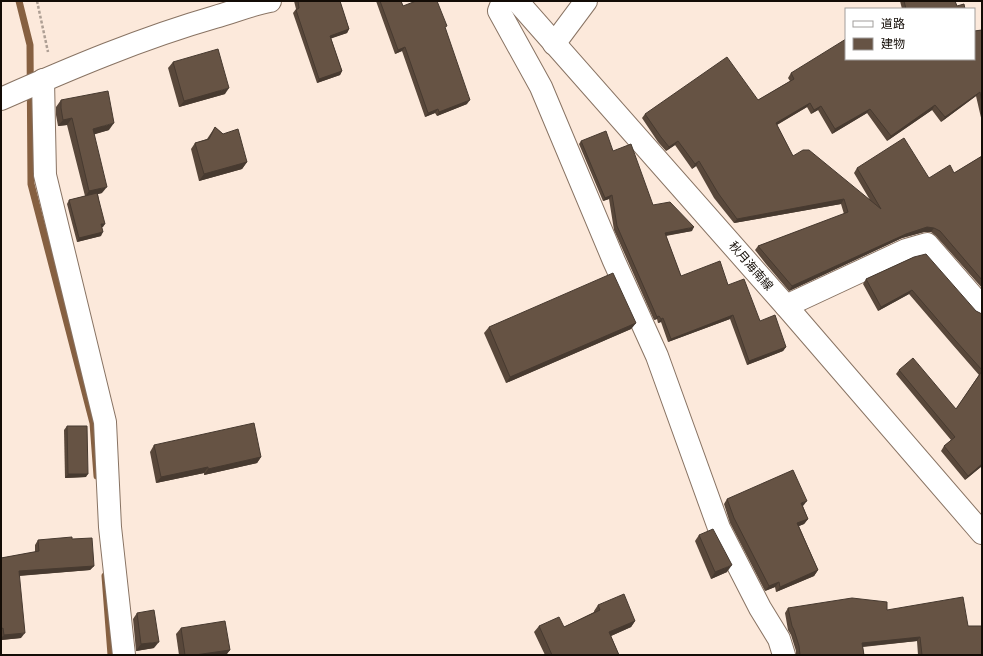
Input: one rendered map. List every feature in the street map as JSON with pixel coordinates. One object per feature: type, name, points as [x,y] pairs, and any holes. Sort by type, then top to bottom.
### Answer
[{"type":"street","points":[[1,98],[137,43],[188,25],[270,1]]},
{"type":"street","points":[[503,1],[499,11],[541,87],[611,254],[657,356],[719,528],[760,608],[779,638],[784,655]]},
{"type":"street","name":"秋月海南線","points":[[517,1],[786,306],[982,533]]},
{"type":"street","points":[[554,44],[586,1]]},
{"type":"street","points":[[48,78],[45,175],[106,422],[110,527],[124,655]]},
{"type":"street","points":[[786,306],[906,250],[927,244],[982,307]]},
{"type":"path","points":[[37,1],[48,78]]},
{"type":"building","points":[[298,1],[340,1],[349,29],[330,36],[342,71],[319,79],[296,10],[299,8]]},
{"type":"building","points":[[380,1],[401,1],[403,6],[416,1],[437,1],[447,26],[445,27],[470,100],[439,112],[438,109],[428,113],[405,47],[398,50]]},
{"type":"building","points":[[904,1],[955,1],[957,6],[964,4],[965,8],[906,8]]},
{"type":"building","points":[[982,30],[982,103],[980,92],[945,117],[935,105],[891,136],[870,109],[835,129],[821,106],[814,110],[810,103],[776,123],[793,156],[803,150],[809,150],[881,209],[857,168],[904,138],[929,178],[950,165],[954,173],[982,156],[982,280],[940,231],[927,227],[906,234],[792,286],[758,246],[848,212],[844,199],[737,219],[718,193],[699,161],[695,164],[678,141],[669,147],[645,114],[727,57],[758,100],[794,79],[791,73],[845,40],[845,60],[975,60],[975,31]]},
{"type":"building","points":[[218,49],[229,88],[184,101],[173,62]]},
{"type":"building","points":[[108,91],[114,123],[93,129],[107,187],[89,191],[72,118],[63,120],[61,100]]},
{"type":"building","points":[[215,127],[223,134],[238,129],[247,162],[204,174],[195,143],[209,139]]},
{"type":"building","points":[[606,131],[613,151],[631,144],[653,205],[670,202],[694,227],[665,233],[681,276],[720,261],[728,285],[744,279],[760,321],[775,315],[786,347],[749,361],[733,315],[671,339],[663,318],[661,319],[659,316],[657,317],[617,226],[612,195],[605,198],[581,141]]},
{"type":"building","points":[[97,193],[105,224],[101,224],[103,232],[79,238],[69,200]]},
{"type":"building","points":[[926,254],[976,311],[982,314],[982,370],[912,290],[881,307],[866,279],[914,257]]},
{"type":"building","points":[[613,273],[636,323],[510,377],[489,327]]},
{"type":"building","points":[[913,358],[956,409],[982,371],[982,464],[968,476],[944,446],[955,437],[899,370]]},
{"type":"building","points":[[254,423],[261,457],[208,469],[208,467],[161,477],[154,445]]},
{"type":"building","points":[[67,426],[87,426],[88,474],[68,474]]},
{"type":"building","points":[[793,470],[807,501],[801,503],[808,519],[797,523],[818,570],[780,587],[779,582],[769,586],[734,518],[727,499]]},
{"type":"building","points":[[713,529],[732,565],[715,572],[699,535]]},
{"type":"building","points":[[72,537],[72,539],[92,538],[94,566],[19,571],[25,633],[4,635],[3,628],[1,629],[1,558],[39,551],[38,540]]},
{"type":"building","points":[[624,594],[635,621],[609,632],[619,655],[552,655],[539,626],[559,617],[564,627],[600,610],[598,605]]},
{"type":"building","points":[[963,597],[968,626],[982,626],[982,655],[922,655],[920,637],[862,643],[864,655],[800,655],[799,646],[788,608],[852,598],[887,602],[887,610]]},
{"type":"building","points":[[154,610],[159,642],[141,644],[137,613]]},
{"type":"building","points":[[225,621],[230,650],[185,655],[181,628]]},
{"type":"waterway","points":[[19,1],[30,45],[31,184],[93,423],[97,476]]},
{"type":"waterway","points":[[105,576],[111,655]]}]
